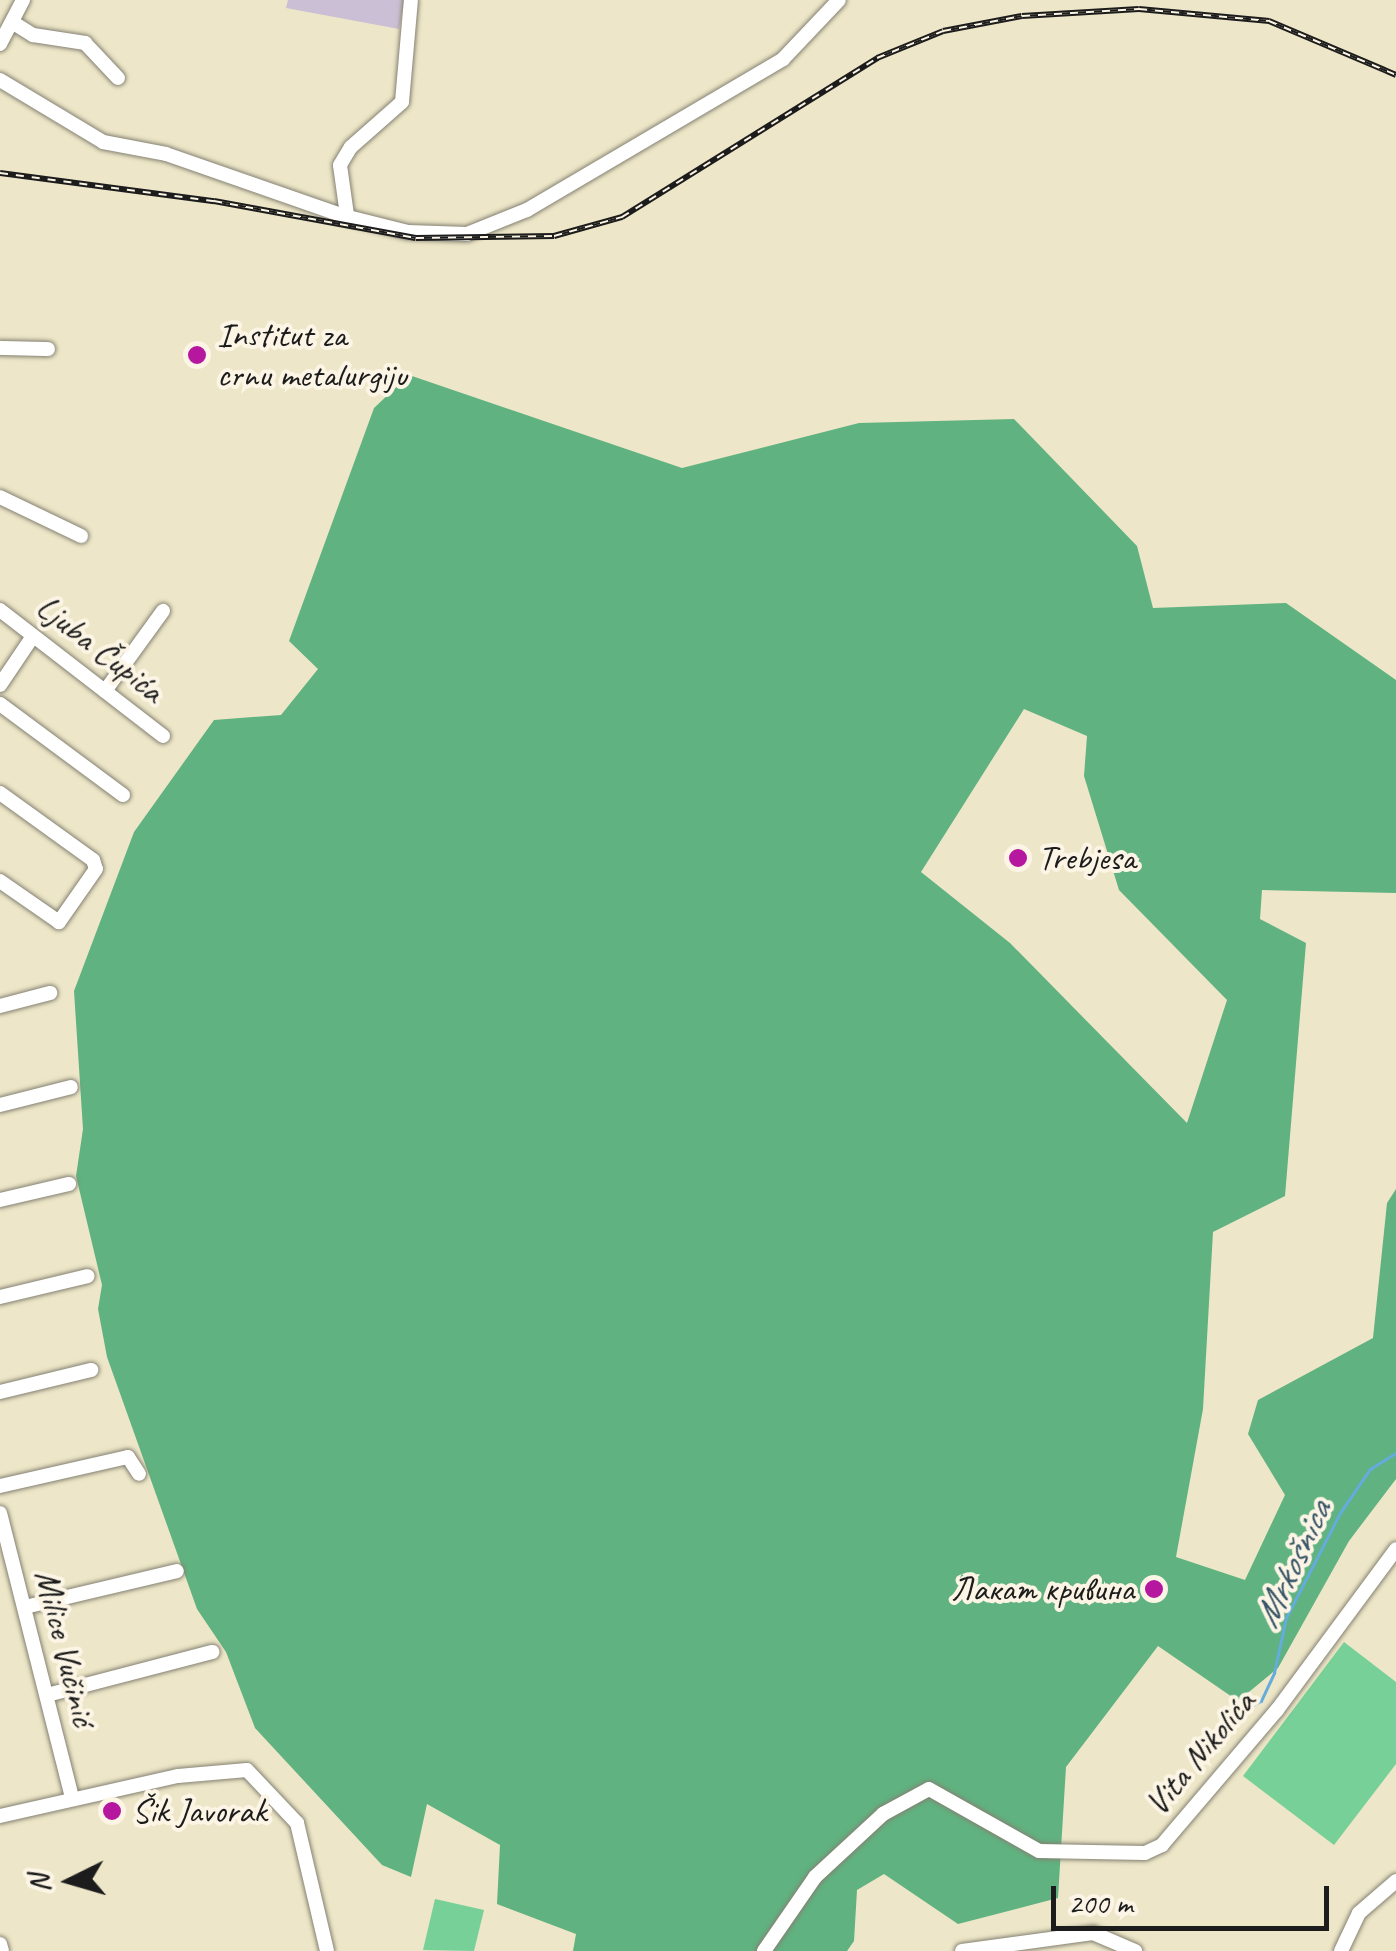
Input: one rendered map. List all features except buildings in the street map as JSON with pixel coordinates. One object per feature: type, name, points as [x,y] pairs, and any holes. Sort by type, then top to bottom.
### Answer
[{"type":"street","points":[[0,44],[23,0]]},
{"type":"street","points":[[347,215],[340,165],[402,102],[411,0]]},
{"type":"street","points":[[0,80],[80,134],[166,154],[408,232],[449,235],[527,210],[783,59],[839,0]]},
{"type":"street","points":[[12,22],[33,36],[84,43],[118,78]]},
{"type":"street","points":[[0,348],[48,349]]},
{"type":"street","points":[[0,497],[82,536]]},
{"type":"street","name":"Ljuba Čupića","points":[[0,610],[164,736]]},
{"type":"street","points":[[105,691],[163,611]]},
{"type":"street","points":[[0,685],[33,636]]},
{"type":"street","points":[[0,704],[122,794]]},
{"type":"street","points":[[0,793],[94,860],[91,880],[59,922],[0,881]]},
{"type":"street","points":[[0,1006],[50,993]]},
{"type":"street","points":[[0,1104],[71,1087]]},
{"type":"street","points":[[0,1200],[69,1184]]},
{"type":"street","points":[[0,1296],[88,1276]]},
{"type":"street","points":[[0,1392],[92,1370]]},
{"type":"street","points":[[0,1486],[128,1458],[139,1474]]},
{"type":"street","name":"Milice Vučinić","points":[[0,1513],[72,1796]]},
{"type":"street","name":"Vita Nikolića","points":[[764,1951],[815,1877],[883,1814],[929,1789],[1040,1851],[1145,1854],[1162,1845],[1281,1705],[1396,1549]]},
{"type":"street","points":[[24,1607],[177,1570]]},
{"type":"street","points":[[47,1696],[212,1652]]},
{"type":"street","points":[[0,1816],[72,1796],[178,1776],[254,1774],[297,1823],[327,1951]]},
{"type":"street","points":[[1341,1951],[1363,1909],[1396,1880]]},
{"type":"street","points":[[962,1951],[1092,1933],[1134,1951]]},
{"type":"shaded area","points":[[288,0],[404,0],[399,29],[286,8]]},
{"type":"green space","name":"Trebjesa","points":[[409,375],[682,468],[859,423],[1014,419],[1137,546],[1153,608],[1286,603],[1396,680],[1396,893],[1262,890],[1260,919],[1306,943],[1285,1196],[1213,1232],[1203,1409],[1176,1557],[1245,1580],[1285,1495],[1248,1434],[1258,1400],[1373,1338],[1387,1203],[1396,1189],[1396,1479],[1349,1541],[1278,1668],[1238,1701],[1158,1646],[1066,1767],[1058,1898],[958,1924],[884,1874],[857,1890],[854,1941],[847,1951],[573,1951],[576,1934],[497,1904],[500,1845],[427,1804],[411,1877],[382,1865],[255,1728],[226,1652],[197,1609],[107,1357],[98,1309],[102,1285],[76,1176],[83,1129],[74,991],[134,832],[214,720],[281,715],[318,669],[289,641],[374,408]],"holes":[[[1024,709],[1087,736],[1084,776],[1119,890],[1227,1000],[1187,1123],[1010,943],[921,872]]]},
{"type":"green space","points":[[1344,1642],[1396,1682],[1396,1764],[1334,1845],[1243,1776]]},
{"type":"green space","points":[[435,1899],[484,1910],[474,1951],[423,1950]]},
{"type":"waterway","name":"Mrkošnica","points":[[1251,1706],[1261,1701],[1274,1673],[1286,1618],[1340,1513],[1370,1469],[1396,1453]]},
{"type":"railway","points":[[0,173],[214,201],[416,238],[554,236],[622,217],[877,58],[943,31],[1022,16],[1139,9],[1269,21],[1396,75]]},
{"type":"place","name":"Institut za crnu metalurgiju","points":[[197,355]]},
{"type":"place","name":"Trebjesa","points":[[1018,858]]},
{"type":"place","name":"Лакат кривина","points":[[1154,1589]]},
{"type":"place","name":"Šik Javorak","points":[[112,1811]]}]
